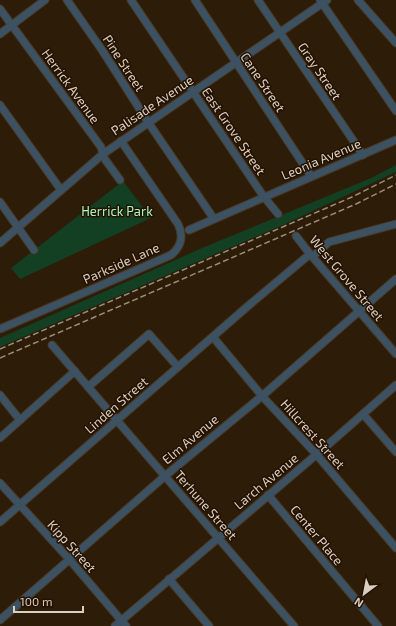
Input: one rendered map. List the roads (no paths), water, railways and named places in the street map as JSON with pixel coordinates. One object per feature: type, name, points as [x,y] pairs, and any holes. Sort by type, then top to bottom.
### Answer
[{"type":"street","points":[[0,34],[45,0]]},
{"type":"street","name":"Pine Street","points":[[67,0],[214,219]]},
{"type":"street","name":"East Grove Street","points":[[131,0],[264,197],[278,214]]},
{"type":"street","name":"Cane Street","points":[[195,0],[311,176]]},
{"type":"street","name":"Gray Street","points":[[258,0],[362,155]]},
{"type":"street","points":[[358,0],[396,43]]},
{"type":"street","points":[[323,1],[396,111]]},
{"type":"street","name":"Palisade Avenue","points":[[0,243],[103,154],[280,33],[323,1]]},
{"type":"street","name":"Herrick Avenue","points":[[0,9],[101,147],[104,158],[120,180]]},
{"type":"street","points":[[0,105],[61,190]]},
{"type":"street","name":"Leonia Avenue","points":[[189,230],[396,140]]},
{"type":"street","name":"Parkside Lane","points":[[0,329],[171,255],[179,246],[181,234],[178,224],[121,141]]},
{"type":"street","points":[[0,202],[34,250]]},
{"type":"street","name":"Linden Street","points":[[0,522],[248,306],[329,242],[396,224]]},
{"type":"street","name":"West Grove Street","points":[[296,236],[311,256],[396,354]]},
{"type":"street","name":"Elm Avenue","points":[[0,620],[165,476],[262,396],[396,278]]},
{"type":"street","points":[[88,387],[149,334],[178,367]]},
{"type":"street","name":"Hillcrest Street","points":[[213,337],[262,396],[316,454],[396,548]]},
{"type":"street","name":"Terhune Street","points":[[52,344],[294,626]]},
{"type":"street","points":[[0,438],[75,371]]},
{"type":"street","name":"Larch Avenue","points":[[115,626],[124,623],[169,579],[268,496],[396,385]]},
{"type":"street","points":[[0,395],[20,420]]},
{"type":"street","points":[[363,414],[396,452]]},
{"type":"street","name":"Kipp Street","points":[[0,484],[69,559],[124,623]]},
{"type":"street","name":"Center Place","points":[[268,496],[378,626]]},
{"type":"street","points":[[169,579],[209,626]]},
{"type":"railway","points":[[0,349],[352,197],[396,175]]},
{"type":"railway","points":[[0,358],[356,204],[396,184]]},
{"type":"park label","name":"Herrick Park","points":[[117,211]]}]
